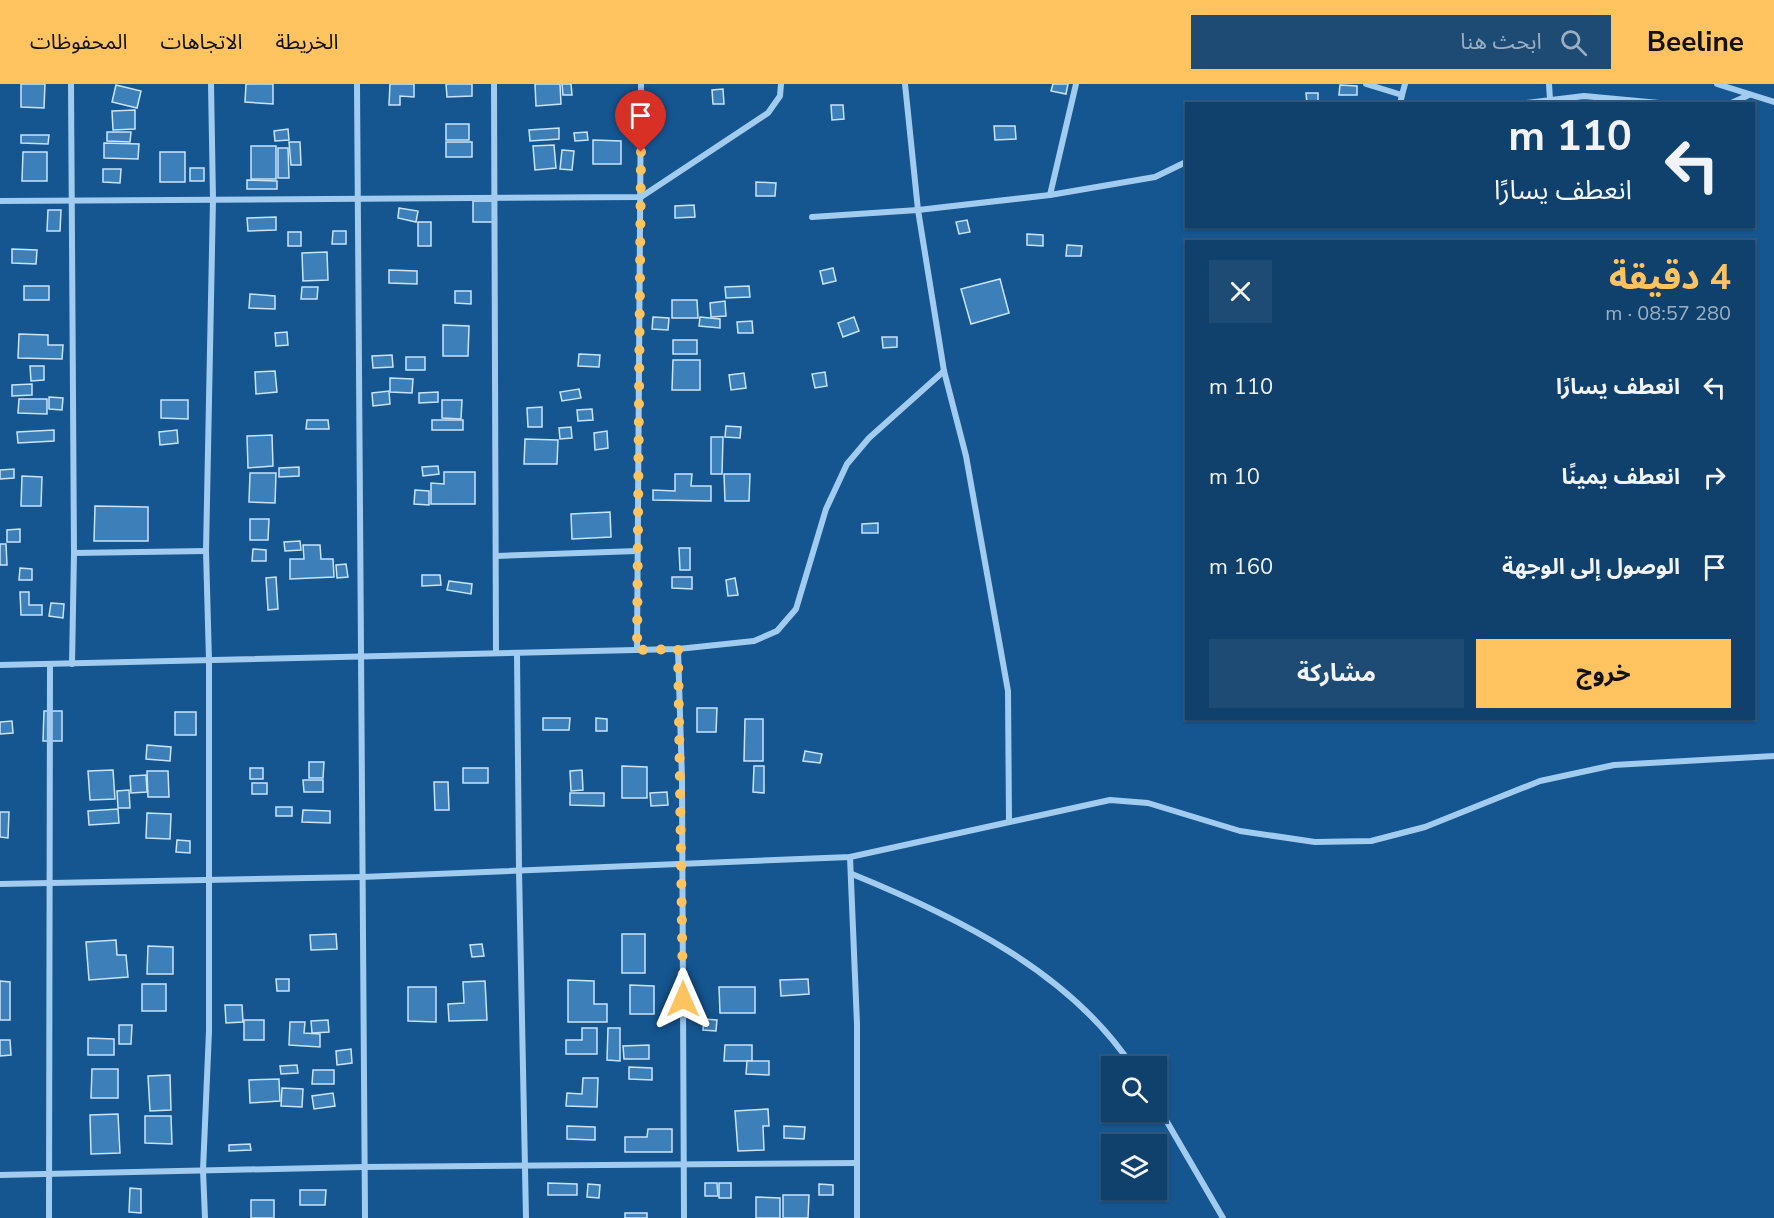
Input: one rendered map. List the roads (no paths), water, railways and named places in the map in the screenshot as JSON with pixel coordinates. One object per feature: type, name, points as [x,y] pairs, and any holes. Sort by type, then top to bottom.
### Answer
[{"type":"street","points":[[71,84],[74,552],[72,664]]},
{"type":"street","points":[[205,1218],[203,1170],[209,1031],[210,881],[206,551],[213,199],[211,84]]},
{"type":"street","points":[[357,84],[365,1218]]},
{"type":"street","points":[[494,84],[496,653]]},
{"type":"street","points":[[637,650],[641,84]]},
{"type":"street","points":[[0,201],[495,195],[641,196],[768,113],[780,96],[781,84]]},
{"type":"street","points":[[905,84],[918,210],[944,371],[966,456],[1008,692],[1009,821]]},
{"type":"street","points":[[1050,195],[1076,84]]},
{"type":"street","points":[[1366,84],[1402,95]]},
{"type":"street","points":[[1400,102],[1405,84]]},
{"type":"street","points":[[1549,84],[1550,99]]},
{"type":"street","points":[[1717,84],[1774,102]]},
{"type":"street","points":[[1734,102],[1750,95]]},
{"type":"street","points":[[1531,102],[1584,96],[1648,102]]},
{"type":"street","points":[[812,217],[918,210],[1050,195],[1155,177],[1185,162]]},
{"type":"street","points":[[0,665],[678,649],[754,641],[777,631],[796,609],[826,509],[848,464],[869,438],[944,371]]},
{"type":"street","points":[[74,552],[206,551]]},
{"type":"street","points":[[497,556],[637,551]]},
{"type":"street","points":[[678,649],[684,1218]]},
{"type":"street","points":[[518,653],[519,870],[526,1218]]},
{"type":"street","points":[[49,1218],[50,664]]},
{"type":"street","points":[[0,884],[362,877],[850,857],[1110,800],[1148,803],[1249,833],[1315,842],[1371,841],[1425,827],[1540,781],[1614,765],[1774,756]]},
{"type":"street","points":[[850,857],[857,1024],[856,1218]]},
{"type":"street","points":[[852,874],[923,903],[1012,952],[1060,990],[1117,1042],[1126,1056]]},
{"type":"street","points":[[1167,1122],[1223,1218]]},
{"type":"street","points":[[0,1174],[364,1167],[856,1163]]}]
